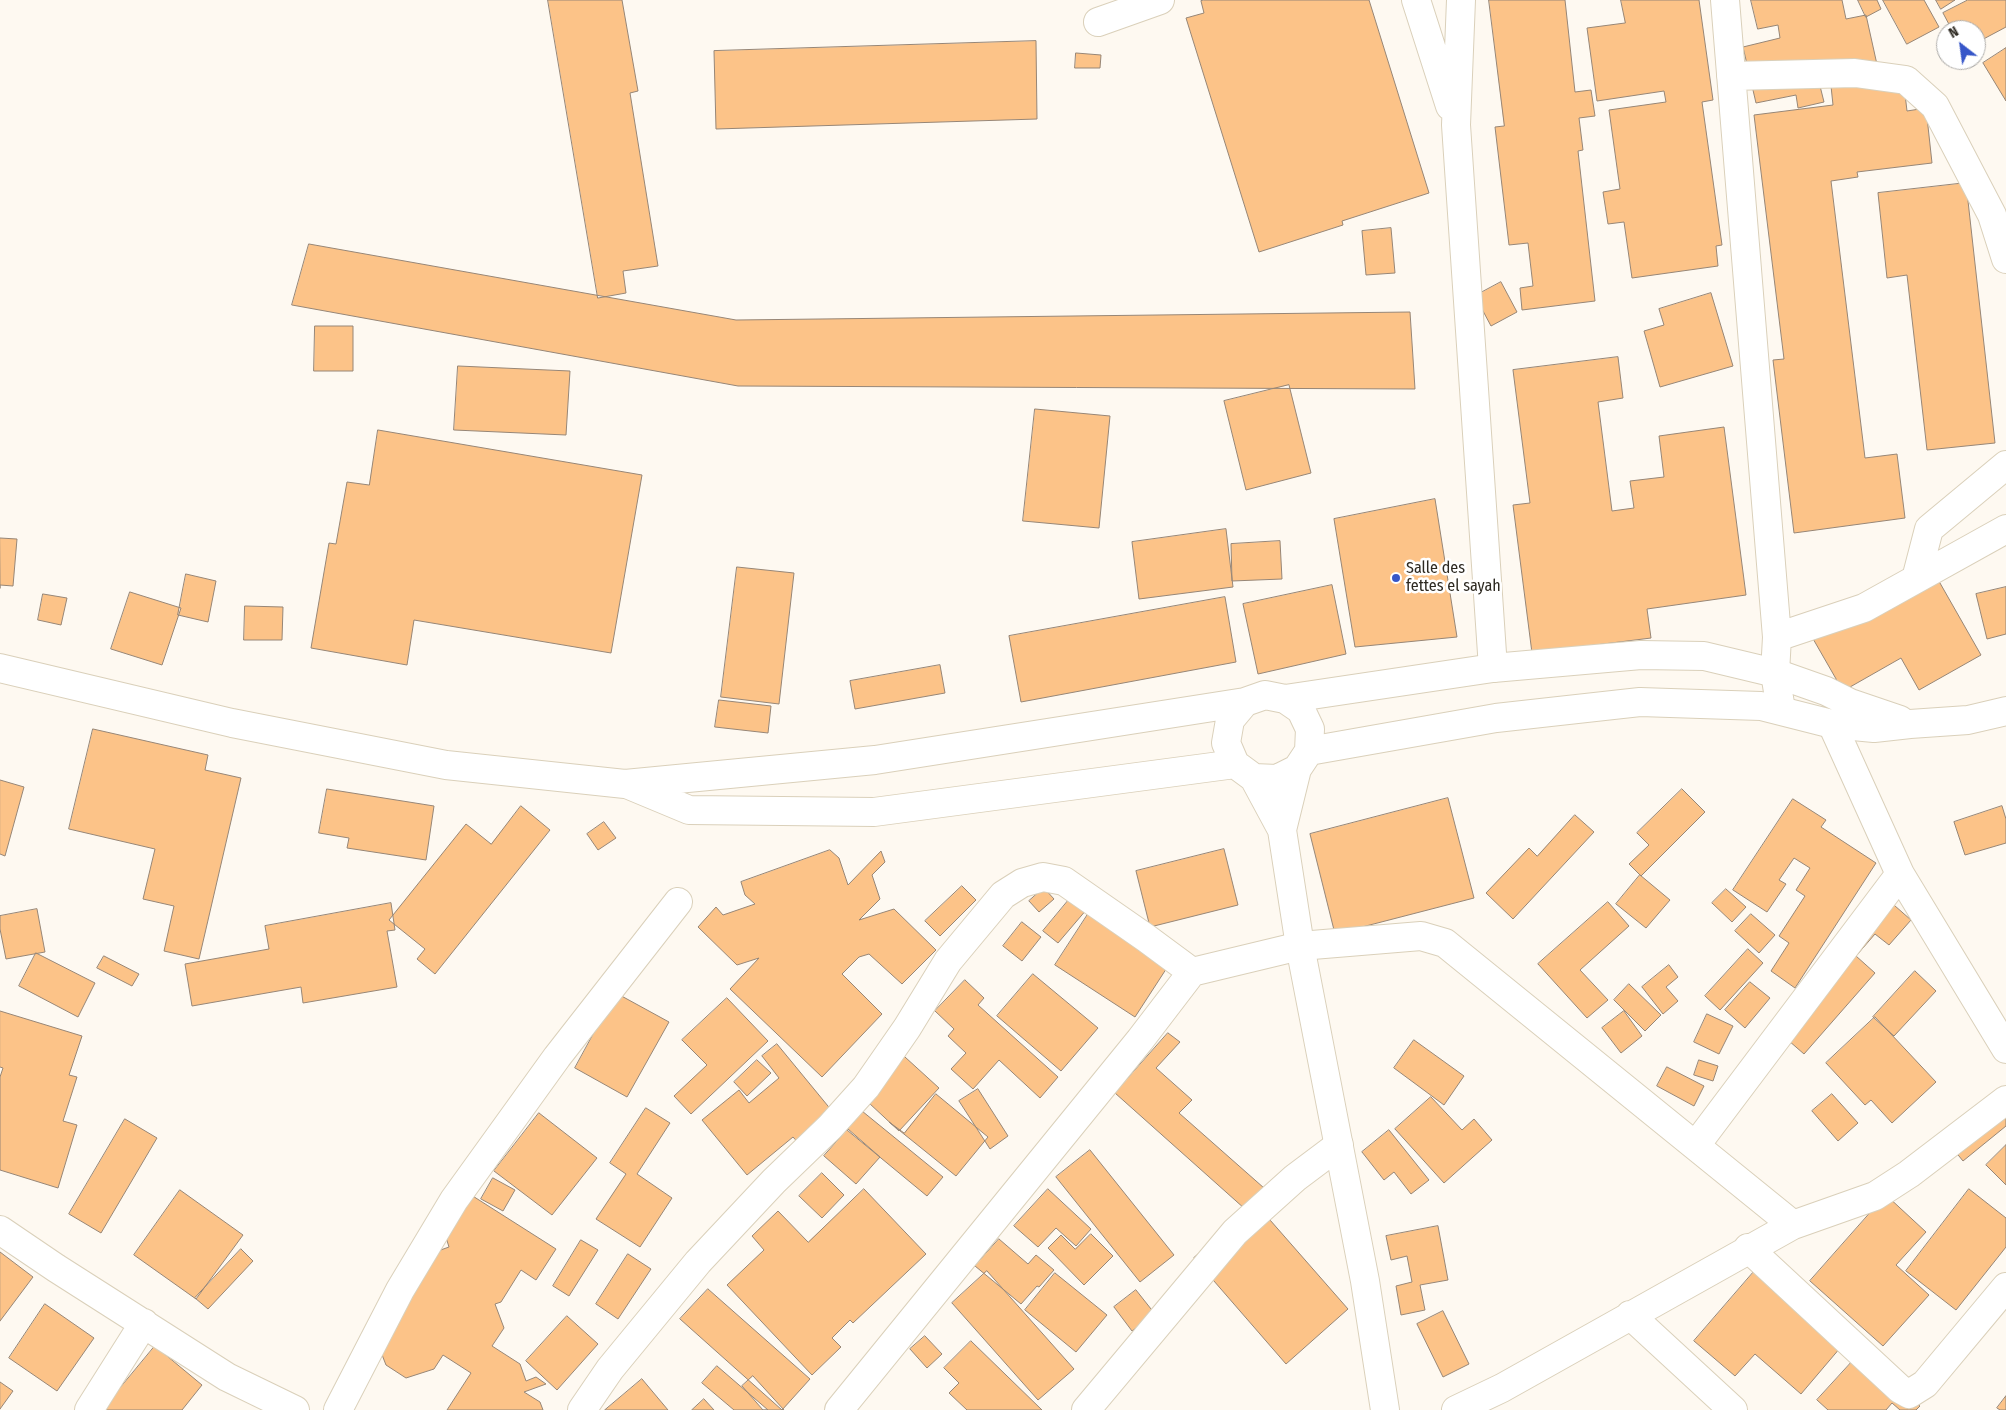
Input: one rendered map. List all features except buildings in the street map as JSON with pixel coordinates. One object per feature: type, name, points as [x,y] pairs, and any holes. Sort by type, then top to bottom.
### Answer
[{"type":"street","points":[[1098,22],[1160,0]]},
{"type":"street","points":[[1416,0],[1456,125]]},
{"type":"street","points":[[1461,0],[1456,125],[1493,668]]},
{"type":"street","points":[[1725,0],[1777,638],[1775,673],[1781,710]]},
{"type":"street","points":[[1731,76],[1855,73],[1906,80],[1934,106],[1992,215],[2006,259]]},
{"type":"street","points":[[1916,579],[1929,529],[2006,465]]},
{"type":"street","points":[[1777,638],[1864,608],[2006,529]]},
{"type":"street","points":[[0,668],[232,723],[446,764],[625,784],[875,760],[1245,702],[1264,695],[1284,698],[1493,668],[1641,655],[1704,656],[1775,673],[1826,691],[1850,703],[1910,724]]},
{"type":"street","points":[[1282,830],[1303,760],[1310,729],[1301,710],[1284,698]]},
{"type":"street","points":[[1245,702],[1230,720],[1226,743],[1282,830],[1300,946],[1365,1281],[1385,1410]]},
{"type":"street","points":[[625,784],[689,810],[874,812],[1245,771],[1277,779],[1303,760],[1496,718],[1640,702],[1761,706],[1832,724],[1874,728],[1968,720],[2006,711]]},
{"type":"street","points":[[1832,724],[1900,874],[2006,1049]]},
{"type":"street","points":[[1696,1145],[1900,874]]},
{"type":"street","points":[[582,1410],[610,1369],[698,1262],[774,1181],[830,1127],[866,1087],[907,1028],[948,961],[1002,895],[1022,883],[1043,877],[1064,881],[1192,972]]},
{"type":"street","points":[[338,1410],[400,1290],[454,1200],[556,1058],[678,902]]},
{"type":"street","points":[[839,1410],[1140,1040],[1192,972],[1300,946],[1421,936],[1445,943],[1793,1225]]},
{"type":"street","points":[[1456,1410],[1502,1388],[1748,1248],[1793,1225],[1875,1196],[1909,1174],[2006,1100]]},
{"type":"street","points":[[1086,1410],[1235,1232],[1295,1178],[1339,1145]]},
{"type":"street","points":[[0,1230],[227,1377],[295,1410]]},
{"type":"street","points":[[1748,1248],[1900,1389],[1915,1400],[1925,1384],[2006,1287]]},
{"type":"street","points":[[1630,1315],[1732,1410]]},
{"type":"street","points":[[89,1410],[144,1323]]},
{"type":"place","name":"Salle des fettes el sayah","points":[[1396,578]]}]
